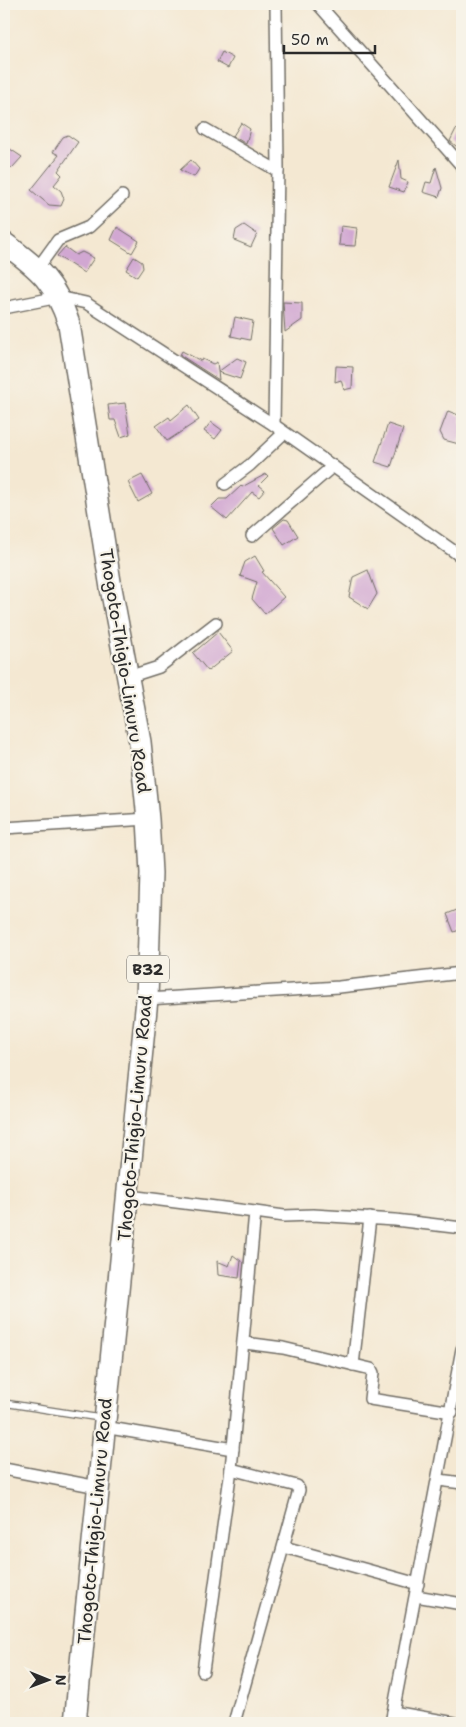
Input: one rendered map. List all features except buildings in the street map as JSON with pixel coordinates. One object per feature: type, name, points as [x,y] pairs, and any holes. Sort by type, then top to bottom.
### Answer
[{"type":"highway","name":"Thogoto-Thigio-Limuru Road","points":[[4,243],[37,269],[60,297],[69,324],[140,742],[148,819],[150,931],[147,999],[129,1196],[104,1423],[75,1723]]},
{"type":"street","points":[[274,425],[278,171],[276,4]]},
{"type":"street","points":[[318,4],[462,166]]},
{"type":"street","points":[[204,129],[278,171]]},
{"type":"street","points":[[37,269],[58,240],[88,227],[122,196]]},
{"type":"street","points":[[4,308],[60,297],[86,303],[274,425],[462,557]]},
{"type":"street","points":[[225,484],[250,465],[284,432]]},
{"type":"street","points":[[252,536],[333,466]]},
{"type":"street","points":[[128,677],[159,667],[216,623]]},
{"type":"street","points":[[4,828],[148,819]]},
{"type":"street","points":[[147,999],[339,987],[462,973]]},
{"type":"street","points":[[129,1196],[284,1216],[313,1215],[370,1218],[462,1228]]},
{"type":"street","points":[[203,1671],[231,1469],[244,1343],[248,1271],[256,1212]]},
{"type":"street","points":[[353,1365],[370,1218]]},
{"type":"street","points":[[244,1343],[283,1348],[373,1371],[370,1399],[452,1412]]},
{"type":"street","points":[[454,1723],[392,1718],[452,1412],[462,1350]]},
{"type":"street","points":[[104,1423],[233,1450]]},
{"type":"street","points":[[4,1469],[98,1487]]},
{"type":"street","points":[[231,1469],[297,1486],[298,1497],[234,1723]]},
{"type":"street","points":[[439,1480],[462,1483]]},
{"type":"street","points":[[284,1547],[418,1584]]},
{"type":"street","points":[[416,1596],[462,1604]]},
{"type":"lane","points":[[4,1403],[104,1423]]}]
